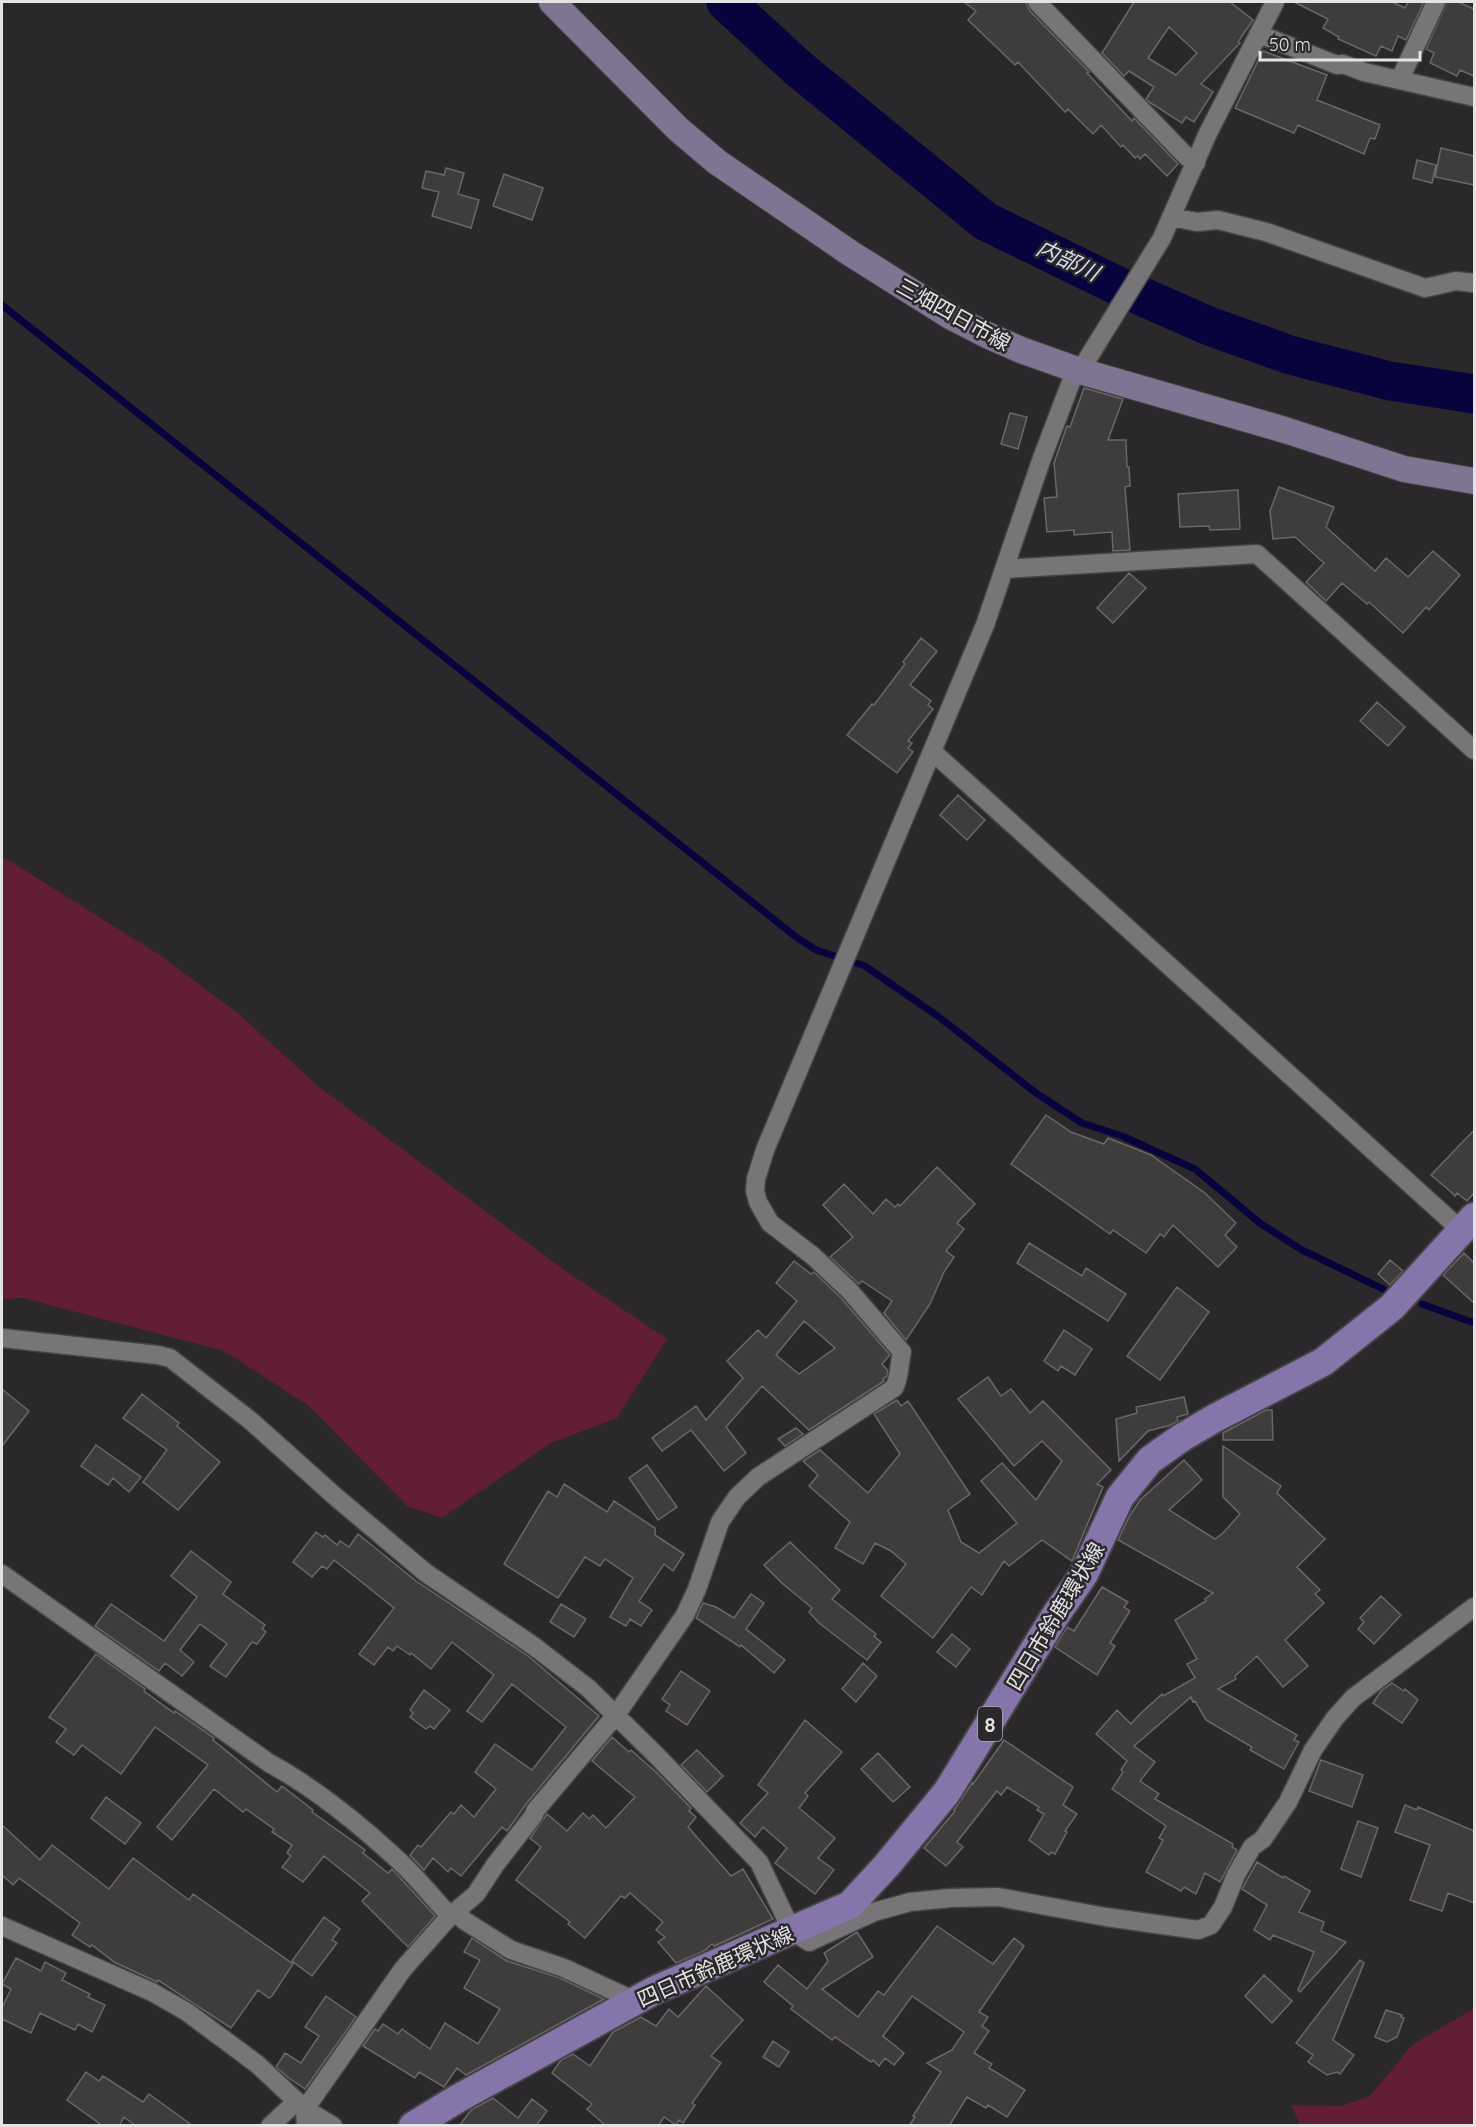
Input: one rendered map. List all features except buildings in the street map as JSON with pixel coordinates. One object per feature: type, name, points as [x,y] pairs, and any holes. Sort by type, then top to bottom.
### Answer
[{"type":"main road","name":"三畑四日市線","points":[[552,2],[678,129],[717,162],[849,253],[950,316],[1021,350],[1078,370],[1286,430],[1404,469],[1474,481]]},
{"type":"main road","name":"四日市鈴鹿環状線","points":[[413,2126],[457,2099],[655,1990],[850,1905],[887,1865],[947,1792],[1084,1574],[1120,1497],[1150,1460],[1215,1418],[1323,1362],[1392,1307],[1468,1224]]},
{"type":"street","points":[[1037,2],[1187,158],[1196,163]]},
{"type":"street","points":[[270,2126],[303,2112],[403,1969],[453,1914],[476,1894],[535,1811],[616,1715],[685,1615],[697,1589],[720,1522],[737,1497],[758,1478],[894,1388],[898,1380],[902,1352],[849,1290],[813,1256],[770,1223],[758,1203],[755,1191],[756,1179],[765,1150],[985,625],[1042,458],[1078,370],[1162,238],[1208,134],[1275,2]]},
{"type":"street","points":[[1400,79],[1436,2]]},
{"type":"street","points":[[1259,34],[1337,65],[1343,64],[1364,72],[1474,97]]},
{"type":"street","points":[[1172,217],[1197,222],[1218,220],[1266,232],[1425,288],[1456,281],[1474,283]]},
{"type":"street","points":[[1004,569],[1257,554],[1474,750]]},
{"type":"street","points":[[933,752],[1468,1224]]},
{"type":"street","points":[[2,1338],[170,1358],[264,1432],[405,1557],[554,1661],[588,1688],[759,1862],[792,1931],[810,1942],[874,1912],[910,1902],[950,1898],[998,1897],[1106,1917],[1198,1930],[1211,1925],[1223,1907],[1236,1875],[1252,1847],[1263,1839],[1288,1802],[1313,1750],[1335,1718],[1353,1698],[1474,1606]]},
{"type":"street","points":[[2,1574],[356,1823],[399,1860],[453,1914],[511,1950],[564,1968],[635,2001]]},
{"type":"street","points":[[2,1926],[152,1992],[187,2012],[257,2064],[303,2112],[333,2126]]},
{"type":"shaded area","points":[[2,856],[158,954],[239,1014],[319,1087],[564,1270],[667,1339],[617,1418],[551,1443],[442,1518],[407,1506],[309,1406],[224,1351],[23,1298],[2,1299]]},
{"type":"shaded area","points":[[1473,2009],[1474,2125],[1300,2125],[1291,2105],[1341,2106],[1370,2096],[1412,2045]]},
{"type":"waterway","name":"内部川","points":[[726,2],[798,68],[985,221],[1118,286],[1209,326],[1290,355],[1390,381],[1474,394]]},
{"type":"waterway","points":[[2,305],[796,937],[816,950],[865,966],[939,1017],[1036,1093],[1082,1123],[1122,1136],[1195,1169],[1261,1224],[1302,1250],[1383,1289]]},
{"type":"waterway","points":[[1422,1304],[1474,1323]]}]
